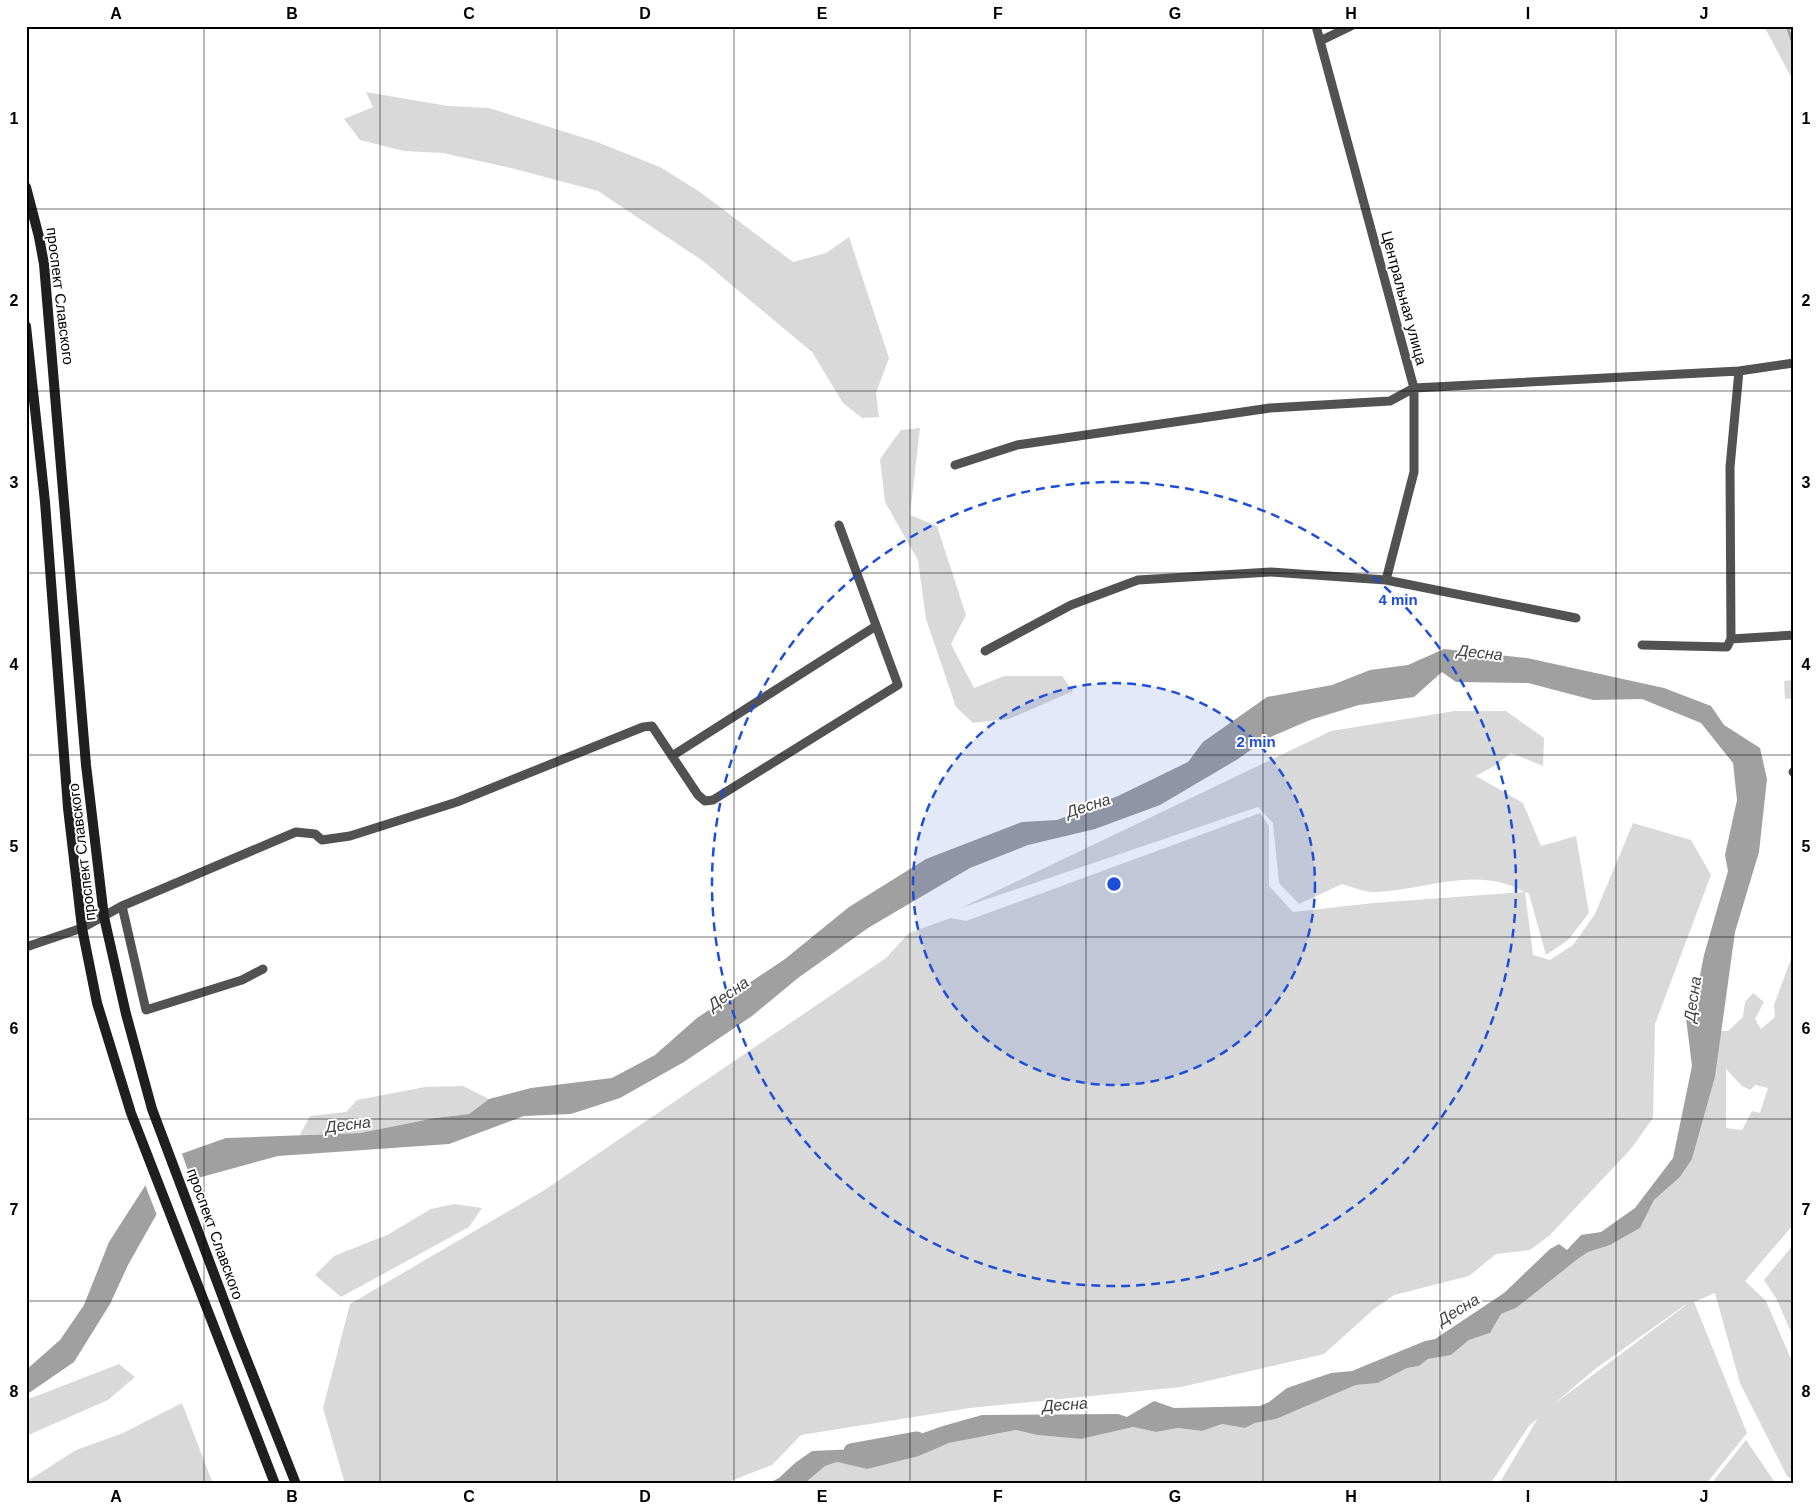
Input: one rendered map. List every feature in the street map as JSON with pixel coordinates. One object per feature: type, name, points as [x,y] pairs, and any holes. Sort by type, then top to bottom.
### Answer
[{"type":"main road","name":"проспект Славского","points":[[26,188],[39,236],[44,264],[86,765],[104,918],[126,1014],[152,1109],[237,1335],[296,1484]]},
{"type":"main road","name":"проспект Славского","points":[[26,326],[45,502],[68,808],[82,928],[97,1003],[131,1113],[274,1484]]},
{"type":"street","name":"Центральная улица","points":[[1316,26],[1414,388],[1414,472],[1386,580]]},
{"type":"street","points":[[1320,41],[1351,26]]},
{"type":"street","points":[[955,465],[1017,445],[1270,408],[1390,401],[1414,388],[1739,371],[1794,363]]},
{"type":"street","points":[[1642,645],[1727,647],[1731,640],[1730,466],[1739,371]]},
{"type":"street","points":[[26,947],[82,928],[104,918],[122,906],[296,832],[315,834],[322,840],[350,836],[457,802],[643,727],[652,726],[698,795],[705,801],[713,800],[898,685],[839,525]]},
{"type":"street","points":[[985,651],[1071,605],[1138,580],[1271,572],[1386,580],[1576,618]]},
{"type":"street","points":[[672,756],[876,626]]},
{"type":"street","points":[[1731,640],[1794,635]]},
{"type":"street","points":[[122,906],[146,1010],[242,980],[263,969]]},
{"type":"shaded area","points":[[1764,26],[1794,26],[1794,77],[1790,75]]},
{"type":"shaded area","points":[[366,92],[448,106],[489,108],[597,142],[660,167],[700,192],[793,262],[826,253],[849,237],[889,358],[876,393],[879,417],[862,418],[843,403],[812,352],[703,261],[598,191],[511,168],[443,153],[404,151],[360,140],[344,119],[373,107]]},
{"type":"shaded area","points":[[920,428],[910,515],[937,526],[966,615],[951,644],[974,688],[1004,676],[1062,676],[1073,691],[1009,719],[973,723],[956,707],[926,619],[918,560],[885,502],[880,459],[901,430]]},
{"type":"shaded area","points":[[1444,649],[1527,658],[1664,688],[1711,706],[1724,725],[1760,748],[1767,779],[1759,852],[1735,932],[1715,1077],[1692,1159],[1680,1177],[1654,1200],[1640,1228],[1610,1245],[1588,1252],[1579,1258],[1516,1308],[1501,1314],[1490,1333],[1469,1340],[1451,1355],[1428,1359],[1419,1366],[1407,1368],[1378,1383],[1356,1385],[1276,1419],[1255,1423],[1245,1428],[1222,1424],[1202,1431],[1178,1428],[1156,1432],[1133,1427],[1081,1439],[1037,1435],[1016,1430],[949,1443],[919,1456],[867,1469],[837,1462],[825,1466],[804,1484],[767,1484],[779,1478],[812,1451],[880,1448],[943,1426],[982,1415],[1118,1414],[1127,1417],[1154,1401],[1174,1408],[1260,1406],[1269,1402],[1287,1388],[1331,1373],[1352,1371],[1425,1341],[1435,1339],[1504,1293],[1550,1249],[1559,1244],[1567,1250],[1581,1235],[1601,1232],[1635,1208],[1673,1158],[1692,1066],[1686,1018],[1695,1001],[1704,955],[1728,871],[1725,855],[1737,800],[1733,763],[1701,723],[1642,699],[1593,700],[1528,683],[1456,682],[1442,672],[1414,697],[1359,705],[1310,720],[1266,739],[1238,759],[1160,805],[1095,829],[1028,845],[970,868],[868,928],[798,978],[752,1016],[684,1062],[620,1098],[571,1114],[524,1116],[449,1144],[278,1156],[187,1181],[159,1210],[128,1265],[110,1304],[74,1362],[26,1395],[26,1370],[60,1340],[84,1305],[109,1242],[161,1161],[226,1138],[360,1133],[435,1118],[469,1114],[489,1099],[531,1088],[612,1078],[655,1055],[697,1018],[785,959],[849,907],[926,859],[1022,822],[1057,820],[1118,796],[1188,762],[1203,742],[1267,697],[1332,685],[1370,670],[1408,665]]},
{"type":"shaded area","points":[[1794,680],[1794,698],[1785,699],[1784,681]]},
{"type":"shaded area","points":[[1455,711],[1506,711],[1544,738],[1543,766],[1511,753],[1496,765],[1476,776],[1523,803],[1541,846],[1576,836],[1589,913],[1568,940],[1546,955],[1529,894],[1525,892],[1533,955],[1550,960],[1573,945],[1595,914],[1633,823],[1691,840],[1711,875],[1655,1024],[1653,1118],[1630,1150],[1549,1236],[1530,1250],[1496,1254],[1469,1276],[1394,1295],[1374,1309],[1324,1354],[1181,1387],[970,1408],[801,1435],[772,1465],[723,1484],[345,1484],[323,1408],[350,1304],[543,1191],[886,958],[909,933],[951,918],[966,921],[1260,813],[1269,826],[1269,886],[1293,912],[1374,903],[1524,892],[1506,884],[1489,880],[1452,881],[1376,892],[1364,891],[1342,884],[1299,904],[1279,883],[1273,823],[1258,807],[961,908],[1331,731]]},
{"type":"shaded area","points":[[1794,951],[1794,1224],[1745,1281],[1766,1301],[1794,1366],[1794,1481],[1787,1476],[1740,1383],[1715,1293],[1694,1302],[1747,1433],[1706,1484],[1499,1484],[1538,1418],[1529,1426],[1490,1484],[804,1484],[825,1466],[837,1462],[867,1469],[919,1456],[949,1443],[1016,1430],[1037,1435],[1081,1439],[1133,1427],[1156,1432],[1178,1428],[1202,1431],[1222,1424],[1245,1428],[1255,1423],[1276,1419],[1356,1385],[1378,1383],[1407,1368],[1419,1366],[1428,1359],[1451,1355],[1469,1340],[1490,1333],[1501,1314],[1516,1308],[1579,1258],[1588,1252],[1610,1245],[1640,1228],[1654,1200],[1680,1177],[1692,1159],[1715,1077],[1721,1031],[1728,1031],[1743,1017],[1745,1002],[1753,993],[1764,1002],[1755,1019],[1761,1029],[1775,1017],[1774,1005]],"holes":[[[1726,1069],[1742,1086],[1750,1090],[1755,1085],[1768,1088],[1760,1113],[1752,1111],[1742,1130],[1726,1128]],[[1685,1306],[1554,1404],[1595,1369]]]},
{"type":"shaded area","points":[[463,1086],[489,1099],[469,1114],[435,1118],[360,1133],[300,1135],[310,1116],[346,1112],[357,1100],[425,1087]]},
{"type":"shaded area","points":[[454,1204],[482,1208],[469,1227],[341,1297],[315,1275],[334,1256],[387,1235],[431,1209]]},
{"type":"shaded area","points":[[1794,1244],[1794,1339],[1776,1298],[1764,1280]]},
{"type":"shaded area","points":[[119,1364],[135,1377],[108,1400],[26,1436],[26,1400]]},
{"type":"shaded area","points":[[182,1403],[213,1484],[26,1484],[26,1482],[76,1450],[123,1433]]},
{"type":"shaded area","points":[[1746,1440],[1776,1484],[1711,1484]]},
{"type":"pier","points":[[181,1151],[192,1182],[158,1218],[144,1182],[159,1159]]},
{"type":"waterway","points":[[1787,26],[1794,47]]},
{"type":"waterway","name":"Десна","points":[[851,1451],[917,1439]]}]
